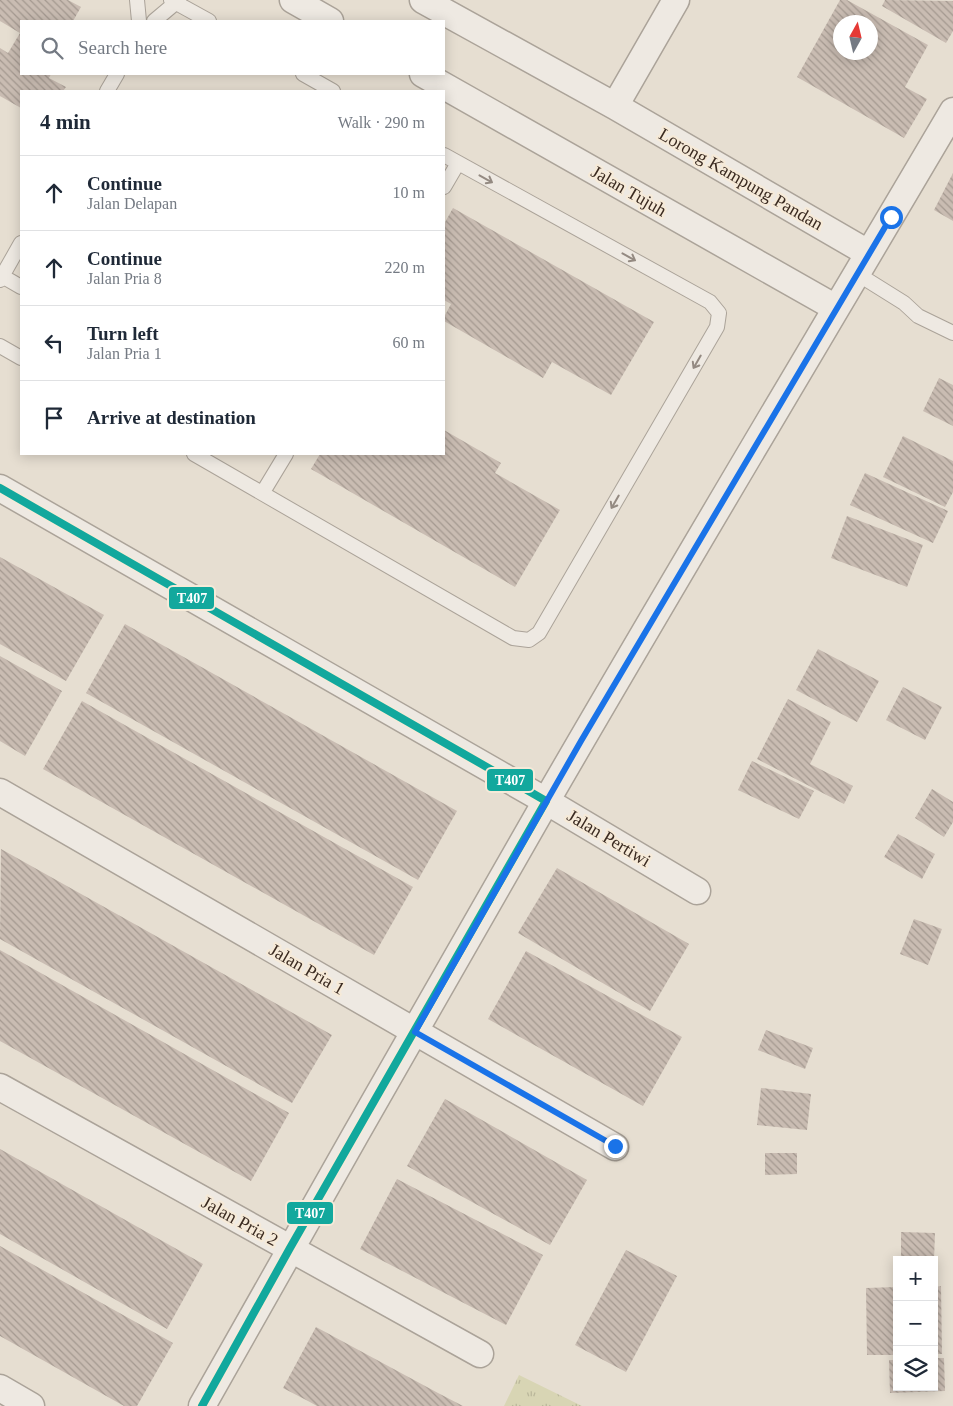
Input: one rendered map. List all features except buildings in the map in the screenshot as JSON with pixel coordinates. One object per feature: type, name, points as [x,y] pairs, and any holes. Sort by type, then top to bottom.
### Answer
[{"type":"street","points":[[292,0],[328,20]]},
{"type":"street","name":"Lorong Kampung Pandan","points":[[423,0],[615,106],[862,263]]},
{"type":"street","points":[[615,106],[676,0]]},
{"type":"street","name":"Jalan Tujuh","points":[[425,75],[836,308]]},
{"type":"street","points":[[202,1406],[290,1248],[546,801],[953,111]]},
{"type":"street","name":"Jalan Pertiwi","points":[[0,488],[546,801],[697,891]]},
{"type":"street","name":"Jalan Pria 1","points":[[0,792],[615,1146]]},
{"type":"street","name":"Jalan Pria 2","points":[[0,1087],[480,1354]]},
{"type":"street","points":[[0,1388],[31,1406]]},
{"type":"lane","points":[[137,0],[139,20]]},
{"type":"lane","points":[[155,20],[176,1],[207,20]]},
{"type":"lane","points":[[108,90],[116,75]]},
{"type":"lane","points":[[305,75],[331,90]]},
{"type":"lane","points":[[196,455],[263,492],[513,638],[529,640],[539,633],[718,327],[720,313],[710,302],[445,156]]},
{"type":"lane","points":[[445,185],[458,163]]},
{"type":"lane","points":[[20,245],[1,278],[20,287]]},
{"type":"lane","points":[[862,263],[918,316],[953,334]]},
{"type":"lane","points":[[0,346],[20,357]]},
{"type":"lane","points":[[263,492],[285,455]]},
{"type":"green space","points":[[519,1375],[582,1406],[504,1406]]},
{"type":"transit line","name":"T407","points":[[0,488],[546,801],[290,1248],[202,1406]]},
{"type":"route","points":[[615,1146],[415,1032],[581,741],[871,247],[891,217]]}]
